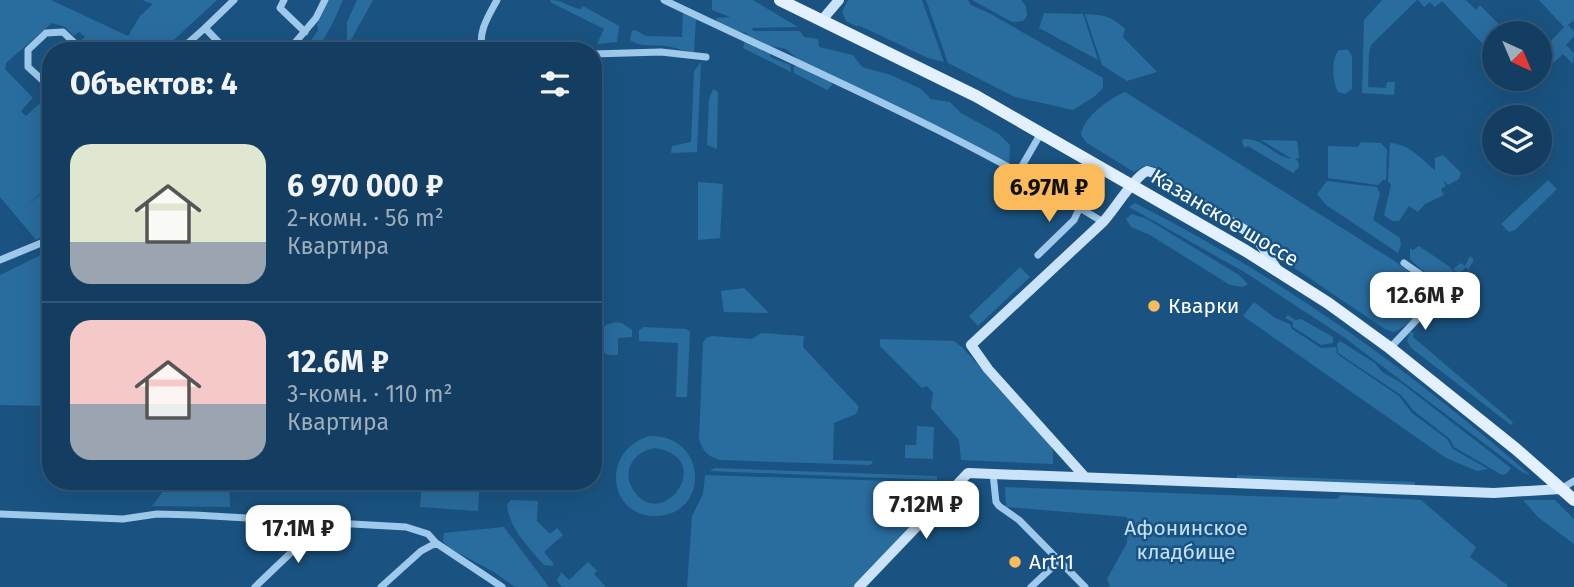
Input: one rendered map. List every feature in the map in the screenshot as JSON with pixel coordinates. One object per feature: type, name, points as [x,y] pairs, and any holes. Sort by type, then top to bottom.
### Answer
[{"type":"main road","name":"Казанское шоссе","points":[[780,0],[946,81],[1132,184],[1278,271],[1390,348],[1516,449],[1574,500]]},
{"type":"street","points":[[189,42],[234,0]]},
{"type":"street","points":[[273,0],[282,4],[305,32]]},
{"type":"street","points":[[296,42],[316,18],[325,0]]},
{"type":"street","points":[[480,42],[484,25],[497,0]]},
{"type":"street","points":[[664,0],[866,93],[1019,171],[1103,222]]},
{"type":"street","points":[[822,20],[839,0]]},
{"type":"street","points":[[205,28],[218,42]]},
{"type":"street","points":[[42,80],[28,67],[28,50],[46,33],[62,32],[73,42]]},
{"type":"street","points":[[602,54],[661,52],[706,57]]},
{"type":"street","points":[[1019,171],[1041,133]]},
{"type":"street","points":[[1085,477],[988,369],[971,345],[1103,222],[1142,173],[1157,174],[1173,187],[1256,237],[1278,271]]},
{"type":"street","points":[[1038,255],[1074,220],[1080,207]]},
{"type":"street","points":[[0,260],[42,243]]},
{"type":"street","points":[[1390,348],[1438,297],[1436,288],[1404,263]]},
{"type":"street","points":[[1054,476],[1060,466],[1062,451]]},
{"type":"street","points":[[859,587],[968,473],[1494,493],[1562,489],[1574,481]]},
{"type":"street","points":[[993,474],[996,502],[999,506],[1019,520],[1085,587]]},
{"type":"street","points":[[0,514],[123,519],[157,514],[194,515],[406,527],[428,534],[436,543],[502,587]]},
{"type":"street","points":[[255,587],[322,523]]},
{"type":"street","points":[[381,587],[421,551],[436,543]]},
{"type":"street","points":[[1031,587],[1059,561]]},
{"type":"green space","points":[[0,0],[51,0],[128,36],[140,16],[153,4],[142,0],[217,0],[172,42],[82,42],[80,41],[85,37],[79,32],[74,36],[65,27],[52,23],[6,63],[5,69],[33,98],[21,111],[26,116],[39,104],[42,107],[42,192],[25,207],[42,193],[42,236],[36,240],[0,197]]},
{"type":"green space","points":[[329,0],[343,0],[321,42],[310,42],[318,30],[317,25]]},
{"type":"green space","points":[[357,0],[373,0],[350,42],[347,42],[347,22]]},
{"type":"green space","points":[[712,0],[753,0],[798,27],[752,28],[753,31],[800,31],[804,37],[818,39],[819,47],[853,55],[862,67],[891,75],[921,89],[931,99],[950,102],[961,113],[999,134],[1010,145],[1009,169],[969,144],[828,73],[832,85],[827,90],[794,73],[794,67],[800,61],[786,49],[770,46],[770,57],[790,65],[791,72],[743,48],[747,33],[718,27],[716,18],[730,17],[712,10]]},
{"type":"green space","points":[[848,0],[922,0],[944,62],[928,58],[846,21],[842,12]]},
{"type":"green space","points":[[926,0],[968,0],[971,5],[1103,78],[1103,88],[1073,110],[1015,97],[948,63]]},
{"type":"green space","points":[[972,0],[1021,0],[1026,6],[1027,16],[1023,21],[1012,22]]},
{"type":"green space","points":[[1382,0],[1417,0],[1371,45],[1369,53],[1368,87],[1386,88],[1387,82],[1395,82],[1394,95],[1362,93],[1364,20]]},
{"type":"green space","points":[[1418,0],[1466,0],[1476,10],[1480,5],[1495,21],[1482,21],[1482,43],[1442,1],[1435,7],[1430,2],[1424,7]]},
{"type":"green space","points":[[1539,0],[1574,0],[1574,20],[1568,25],[1574,31],[1574,36],[1566,45],[1574,53],[1573,64],[1563,54],[1552,64],[1552,40],[1564,27]]},
{"type":"green space","points":[[559,1],[581,9],[583,6],[619,26],[617,42],[598,42],[604,29],[550,2]]},
{"type":"green space","points":[[683,13],[696,19],[694,52],[630,40],[632,31],[635,30],[646,36],[682,37]]},
{"type":"green space","points":[[1044,13],[1083,14],[1098,60],[1039,28]]},
{"type":"green space","points":[[1085,14],[1116,21],[1125,29],[1123,37],[1157,72],[1127,81],[1102,65]]},
{"type":"green space","points":[[1339,50],[1348,50],[1352,56],[1352,89],[1345,94],[1338,92],[1334,76],[1334,64]]},
{"type":"green space","points":[[701,62],[697,152],[671,153],[672,146],[691,142],[694,71]]},
{"type":"green space","points":[[713,89],[718,92],[717,149],[707,145],[709,99]]},
{"type":"green space","points":[[1125,92],[1393,260],[1431,288],[1423,307],[1400,329],[1394,332],[1385,329],[1275,255],[1259,233],[1176,184],[1162,171],[1152,166],[1144,166],[1134,172],[1087,143],[1081,135],[1092,115],[1105,103]]},
{"type":"green space","points":[[1244,139],[1258,142],[1279,155],[1292,159],[1261,140],[1297,141],[1299,157],[1295,160],[1298,161],[1299,167],[1293,173],[1248,146],[1244,148]]},
{"type":"green space","points":[[1361,142],[1381,143],[1387,150],[1386,180],[1378,185],[1328,178],[1328,146],[1358,147]]},
{"type":"green space","points":[[1390,143],[1409,149],[1435,170],[1435,158],[1443,155],[1461,173],[1459,179],[1448,185],[1443,180],[1446,186],[1441,189],[1444,195],[1425,204],[1418,212],[1409,206],[1399,221],[1392,221],[1384,215],[1391,185],[1388,181]]},
{"type":"green space","points":[[1548,180],[1557,189],[1515,230],[1509,232],[1501,224]]},
{"type":"green space","points":[[1327,181],[1377,187],[1380,194],[1373,220],[1400,238],[1398,253],[1326,205],[1317,194]]},
{"type":"green space","points":[[698,182],[723,184],[720,238],[698,240]]},
{"type":"green space","points":[[1135,203],[1240,261],[1341,327],[1437,398],[1530,475],[1522,472],[1345,338],[1246,273],[1129,207]]},
{"type":"green space","points":[[1132,214],[1147,219],[1239,275],[1248,284],[1243,287],[1230,285],[1150,235],[1131,227],[1126,219]]},
{"type":"green space","points":[[1419,246],[1450,267],[1456,275],[1458,274],[1453,269],[1461,263],[1465,266],[1470,256],[1474,260],[1468,270],[1466,267],[1459,274],[1463,276],[1446,285],[1425,273],[1410,259],[1410,248],[1413,250]]},
{"type":"green space","points":[[42,254],[42,406],[0,405],[0,275]]},
{"type":"green space","points":[[1020,267],[1030,277],[978,326],[969,316]]},
{"type":"green space","points":[[744,288],[769,313],[724,312],[721,291]]},
{"type":"green space","points":[[1254,302],[1275,318],[1290,324],[1292,329],[1321,348],[1336,347],[1337,354],[1399,396],[1412,413],[1447,439],[1453,449],[1488,469],[1477,471],[1446,458],[1243,316]]},
{"type":"green space","points":[[1288,315],[1295,320],[1301,319],[1333,337],[1333,343],[1321,345],[1293,327],[1293,322],[1285,318]]},
{"type":"green space","points":[[622,323],[632,330],[632,337],[618,338],[618,355],[602,352],[602,329],[606,325]]},
{"type":"green space","points":[[644,327],[686,329],[690,332],[687,397],[676,397],[678,343],[639,341],[639,330]]},
{"type":"green space","points":[[1410,332],[1513,422],[1511,425],[1411,348],[1407,341]]},
{"type":"green space","points":[[761,333],[804,336],[803,347],[859,407],[856,414],[834,423],[833,460],[873,461],[870,465],[721,460],[704,451],[699,439],[703,343],[706,338],[712,336],[752,339]]},
{"type":"green space","points":[[880,339],[954,341],[1049,442],[1053,451],[1053,464],[961,460],[959,440],[931,408],[933,393],[927,386],[922,388],[880,346]]},
{"type":"green space","points":[[1340,341],[1375,363],[1382,372],[1400,382],[1511,468],[1502,475],[1454,447],[1450,439],[1414,411],[1401,395],[1338,353],[1337,344]]},
{"type":"green space","points":[[917,426],[934,427],[933,459],[905,458],[905,445],[916,445]]},
{"type":"green space","points":[[649,436],[668,439],[683,447],[691,460],[695,474],[693,489],[686,502],[674,512],[657,516],[641,514],[628,507],[620,496],[616,483],[617,469],[622,456],[633,444]],"holes":[[[655,448],[673,454],[682,465],[683,477],[679,489],[670,498],[658,503],[646,502],[630,484],[628,477],[631,464],[641,453]]]},
{"type":"green space","points":[[715,468],[937,476],[937,480],[709,471]]},
{"type":"green space","points":[[705,475],[950,483],[854,587],[687,587],[692,516],[703,494]]},
{"type":"green space","points":[[1237,475],[1415,482],[1415,486],[1237,479]]},
{"type":"green space","name":"Афонинское кладбище","points":[[1005,487],[1337,499],[1341,495],[1421,500],[1476,547],[1470,557],[1507,587],[1110,587],[1107,579],[1127,543],[1127,517],[1006,507]]},
{"type":"green space","points":[[164,490],[229,490],[230,507],[152,506]]},
{"type":"green space","points":[[421,490],[479,490],[478,511],[420,507]]},
{"type":"green space","points":[[511,500],[538,501],[537,521],[550,534],[557,528],[563,535],[544,552],[554,564],[552,566],[544,565],[515,529],[508,513],[507,504]]},
{"type":"green space","points":[[1523,500],[1555,500],[1574,519],[1574,544],[1538,517]]},
{"type":"green space","points":[[504,527],[549,587],[515,587],[494,572],[449,548],[443,541],[444,533]]},
{"type":"green space","points":[[588,562],[597,571],[594,574],[606,587],[562,587],[557,581],[561,572],[569,580]]},
{"type":"place","name":"Кварки","points":[[1154,306]]},
{"type":"place","name":"Art11","points":[[1015,562]]}]
